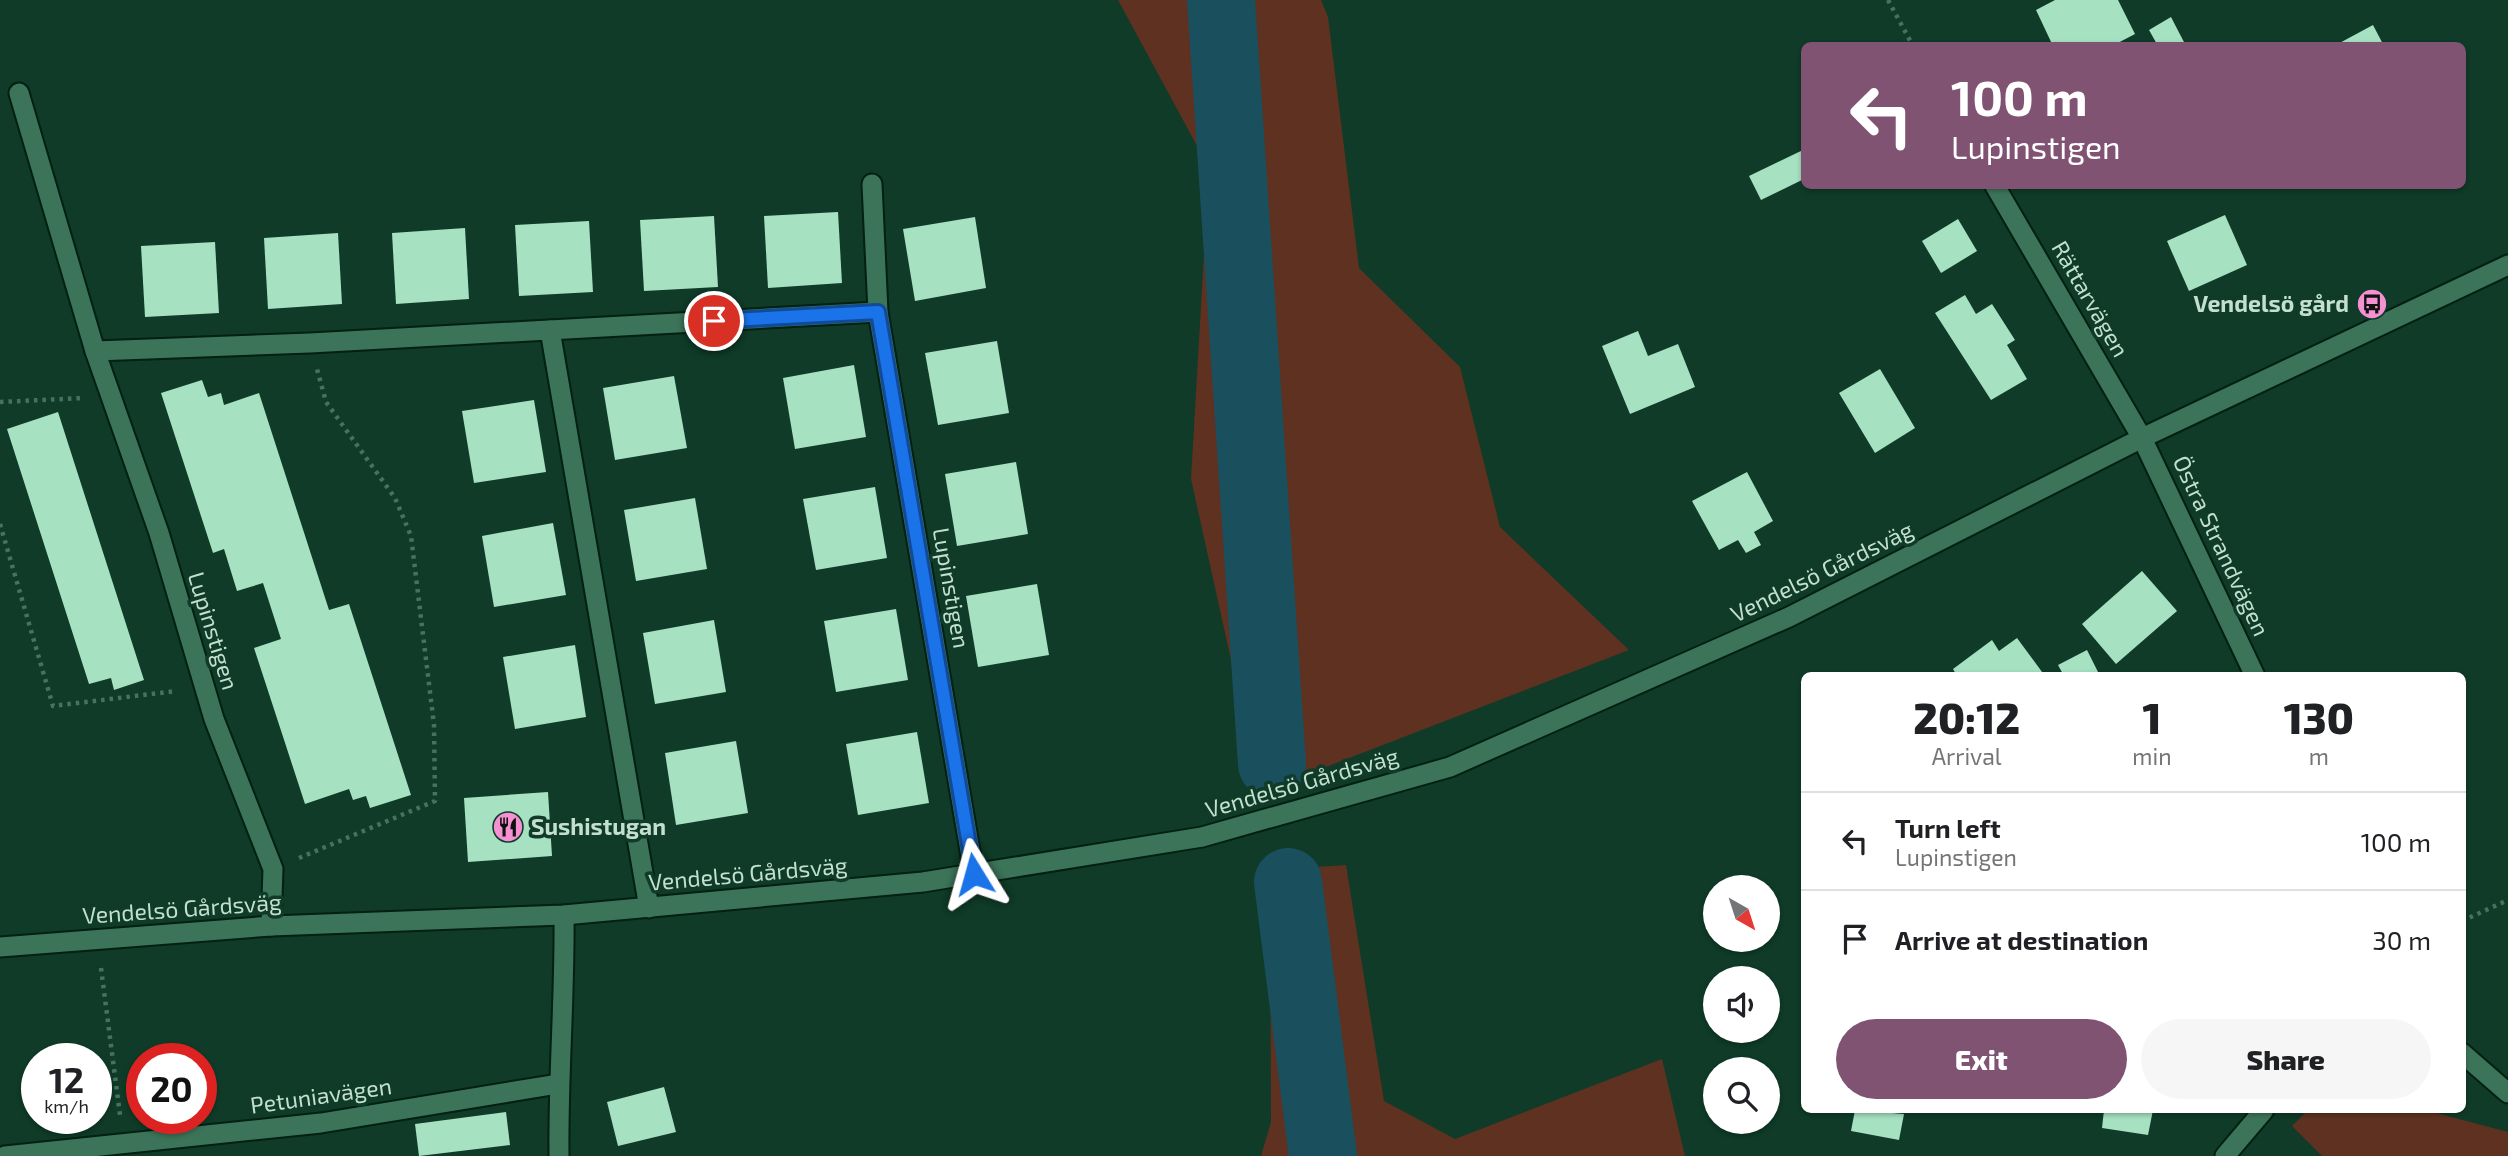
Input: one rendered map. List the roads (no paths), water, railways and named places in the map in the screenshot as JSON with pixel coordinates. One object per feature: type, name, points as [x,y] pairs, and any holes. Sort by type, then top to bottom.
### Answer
[{"type":"street","name":"Lupinstigen","points":[[19,93],[95,351],[159,533],[214,719],[273,869],[271,926]]},
{"type":"street","name":"Lupinstigen","points":[[872,184],[878,312],[974,874]]},
{"type":"street","name":"Rättarvägen","points":[[1996,189],[2142,438]]},
{"type":"street","name":"Vendelsö Gårdsväg","points":[[0,947],[271,926],[564,915],[649,908],[923,882],[1202,837],[1450,766],[1789,617],[2142,438],[2508,265]]},
{"type":"street","points":[[95,351],[310,343],[878,312]]},
{"type":"street","points":[[550,330],[649,908]]},
{"type":"street","name":"Östra Strandvägen","points":[[2142,438],[2253,672]]},
{"type":"street","points":[[559,1156],[558,1084],[565,991],[564,915]]},
{"type":"street","points":[[2466,1056],[2508,1093]]},
{"type":"street","name":"Petuniavägen","points":[[5,1156],[321,1124],[558,1084]]},
{"type":"street","points":[[2225,1156],[2261,1113]]},
{"type":"waterway","points":[[1221,0],[1272,764]]},
{"type":"waterway","points":[[1288,882],[1323,1156]]},
{"type":"place","name":"Vendelsö gård","points":[[2372,304]]},
{"type":"place","name":"Sushistugan","points":[[508,827]]}]
